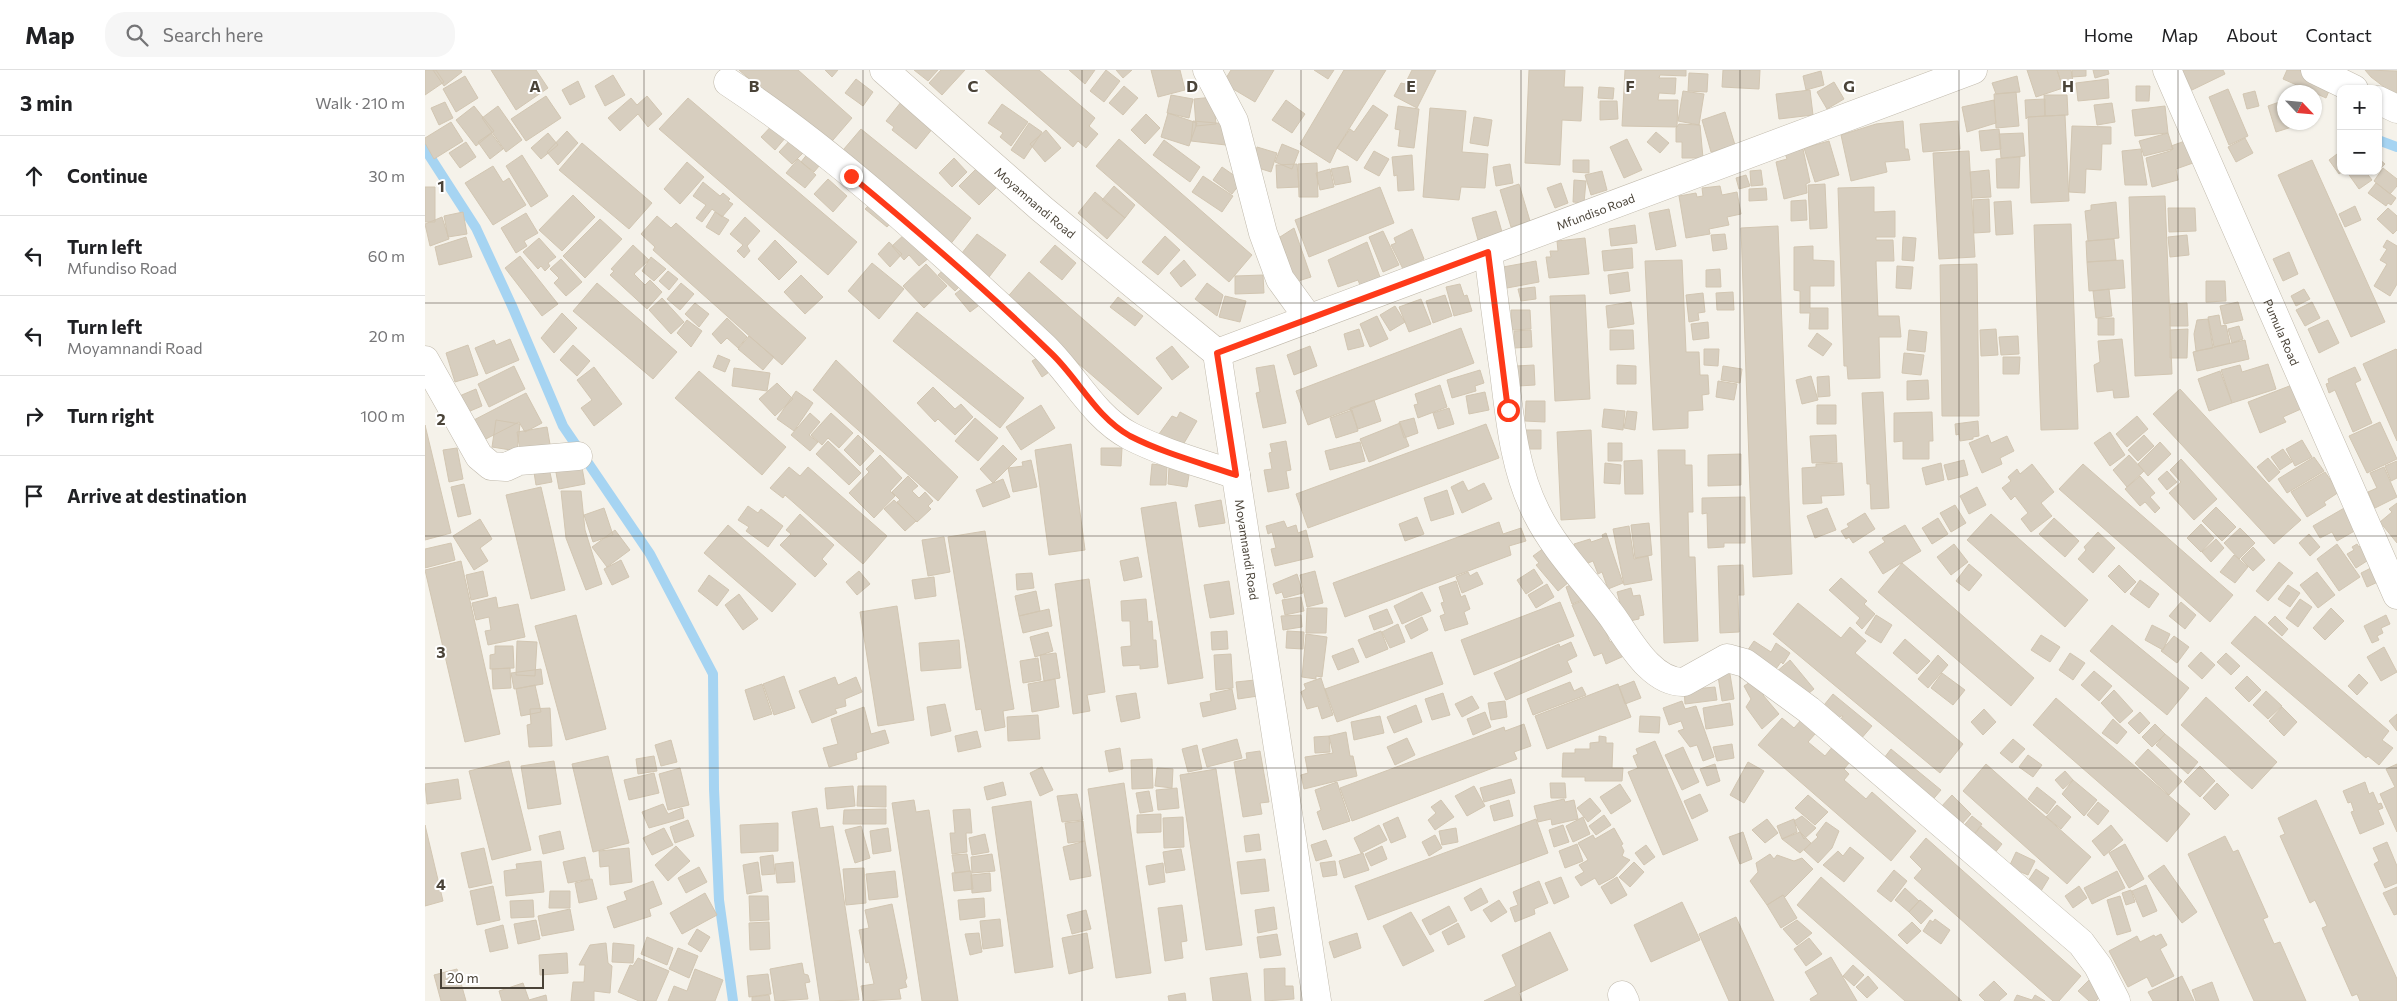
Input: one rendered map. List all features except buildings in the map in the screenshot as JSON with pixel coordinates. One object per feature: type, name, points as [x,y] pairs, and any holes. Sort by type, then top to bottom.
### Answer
[{"type":"street","name":"Moyamnandi Road","points":[[884,70],[1042,209],[1217,353],[1317,1001]]},
{"type":"street","points":[[1207,70],[1234,121],[1263,233],[1279,279],[1309,319]]},
{"type":"street","name":"Mfundiso Road","points":[[1217,353],[1973,70]]},
{"type":"street","name":"Pumula Road","points":[[2167,70],[2397,595]]},
{"type":"street","points":[[2315,70],[2347,85]]},
{"type":"street","points":[[729,82],[776,113],[949,257],[1054,356],[1081,391],[1129,435],[1171,453],[1236,475]]},
{"type":"street","points":[[2382,102],[2397,109]]},
{"type":"street","points":[[1488,252],[1513,445],[1532,501],[1551,540],[1603,604],[1639,655],[1655,670],[1678,682],[1684,682],[1727,658],[1745,663],[1809,710],[2081,943],[2098,966],[2116,1001]]},
{"type":"street","points":[[425,360],[465,434],[479,456],[491,466],[506,467],[519,461],[578,456]]},
{"type":"waterway","points":[[2382,141],[2397,147]]},
{"type":"waterway","points":[[425,149],[476,228],[512,306],[563,426],[650,554],[713,674],[714,789],[719,900],[733,1001]]},
{"type":"route","points":[[851,176],[949,257],[1054,356],[1081,391],[1106,417],[1129,435],[1171,453],[1236,475],[1217,353],[1488,252],[1508,410]]}]
